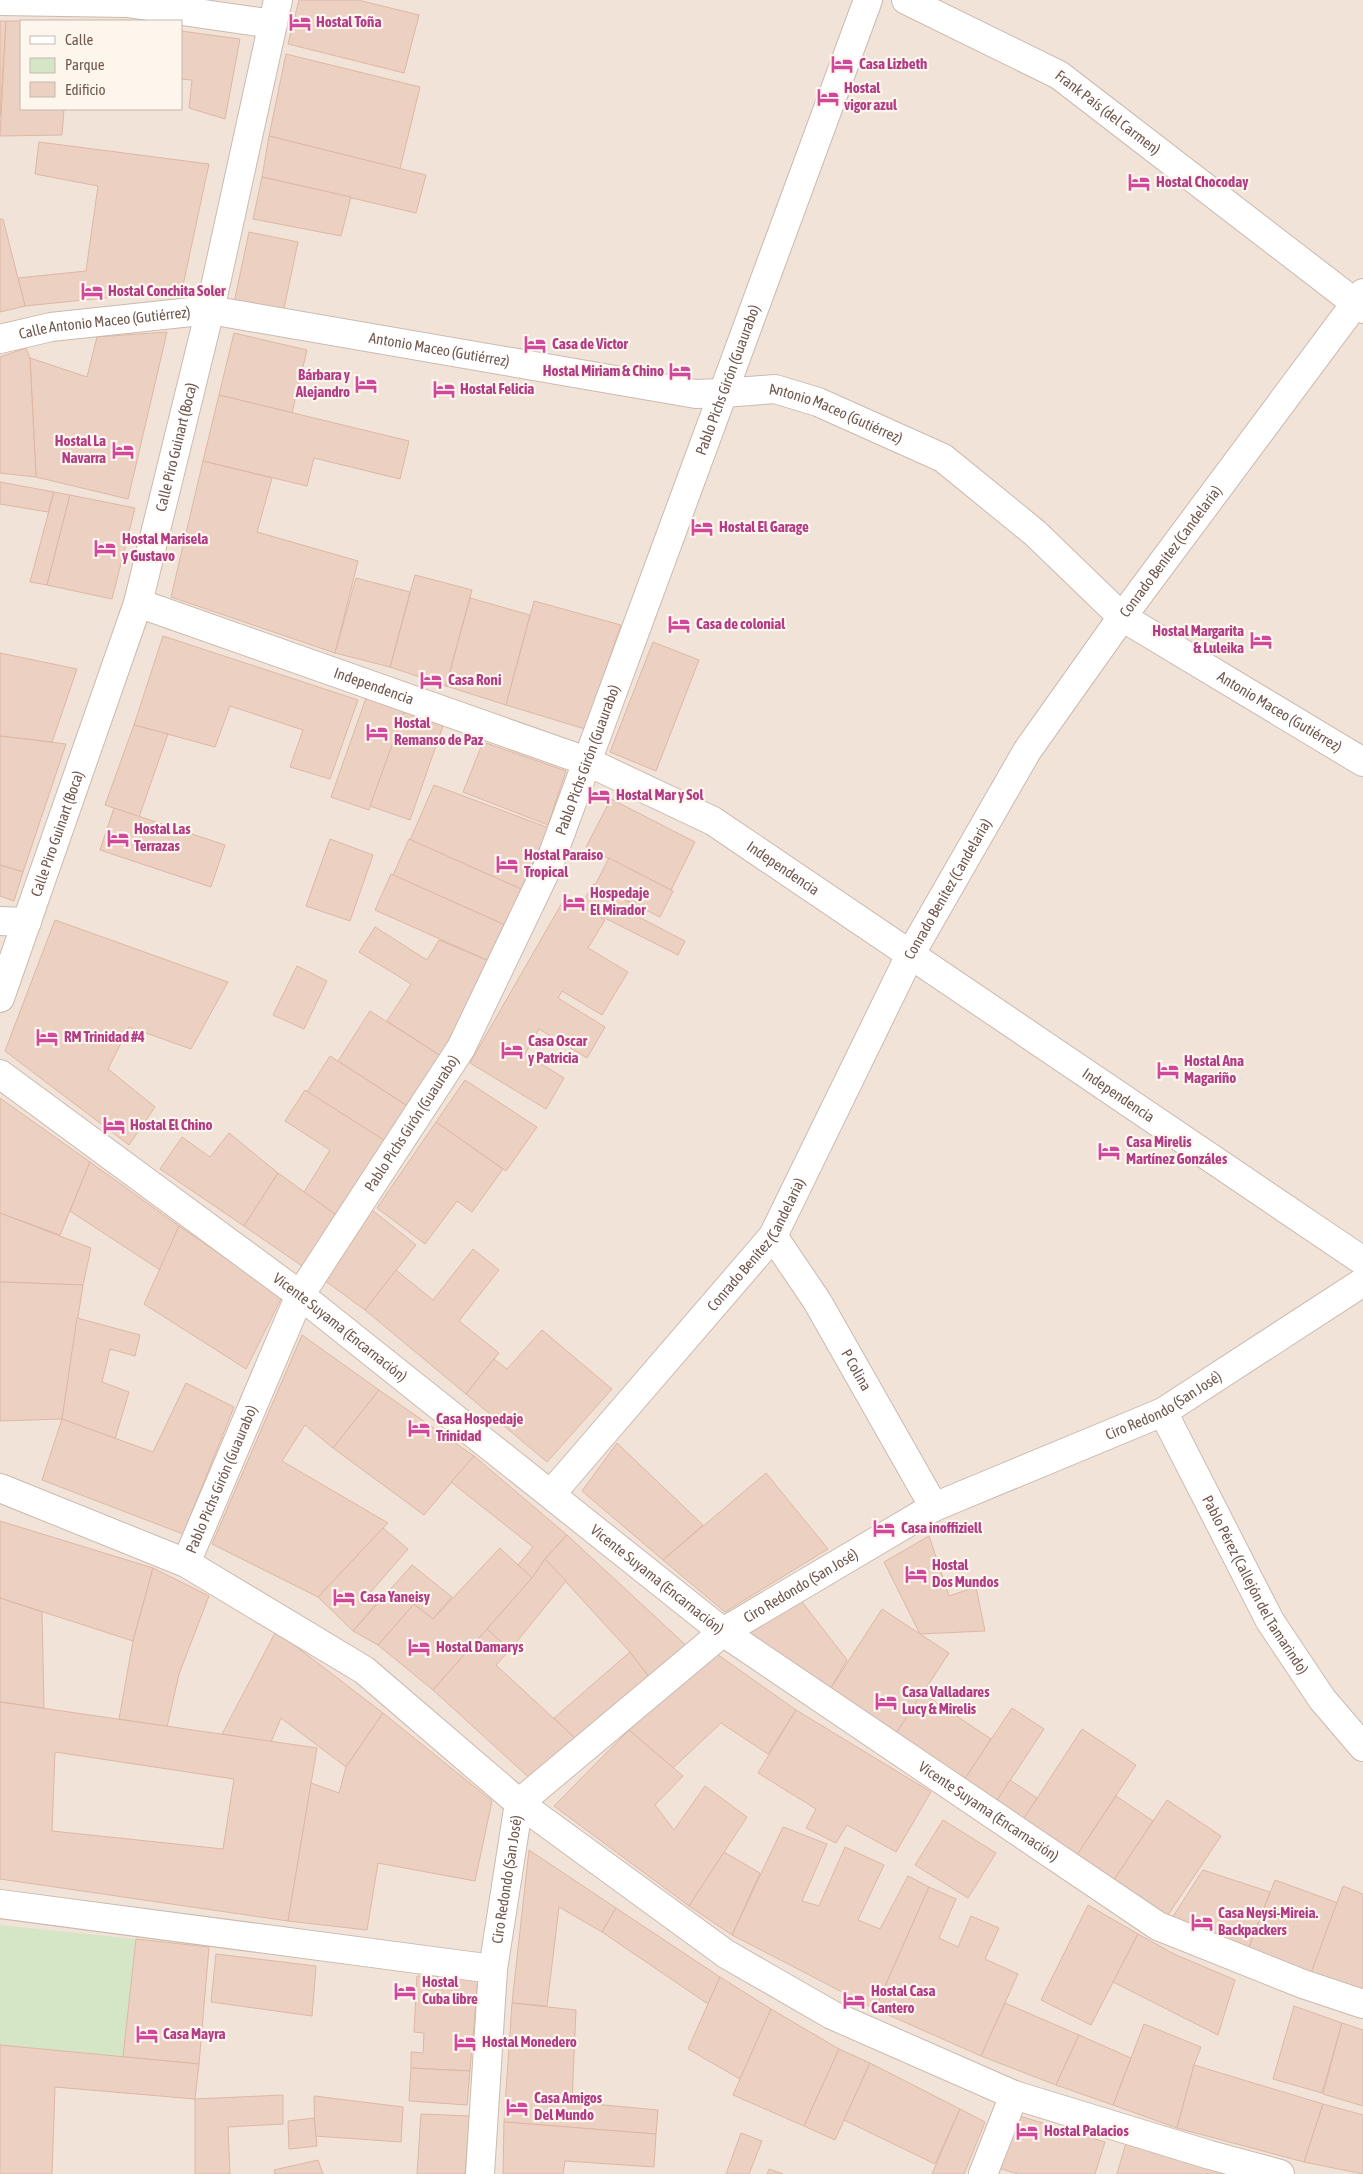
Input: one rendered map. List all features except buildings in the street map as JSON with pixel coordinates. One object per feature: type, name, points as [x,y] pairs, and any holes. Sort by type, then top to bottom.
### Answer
[{"type":"street","name":"Pablo Pichs Girón (Guaurabo)","points":[[186,1563],[300,1295],[461,1048],[550,862],[868,0]]},
{"type":"street","name":"Frank País (del Carmen)","points":[[906,0],[1059,75],[1361,302]]},
{"type":"street","points":[[0,1],[126,3],[276,12]]},
{"type":"street","name":"Calle Piro Guinart (Boca)","points":[[0,998],[138,603],[210,310],[276,12]]},
{"type":"street","name":"Conrado Benítez (Candelaria)","points":[[551,1494],[773,1236],[910,955],[1027,751],[1122,617],[1361,302]]},
{"type":"street","name":"Antonio Maceo (Gutiérrez)","points":[[210,310],[696,394],[723,394],[775,388],[818,402],[943,458],[1034,533],[1122,617],[1363,762]]},
{"type":"street","name":"Calle Antonio Maceo (Gutiérrez)","points":[[0,339],[51,327],[210,310]]},
{"type":"street","name":"Independencia","points":[[138,603],[586,761],[713,821],[1363,1261]]},
{"type":"street","points":[[0,921],[27,922]]},
{"type":"street","name":"Vicente Suyama (Encarnación)","points":[[0,1074],[300,1295],[723,1632],[1158,1926],[1303,1984],[1363,2004]]},
{"type":"street","name":"P Colina","points":[[773,1236],[817,1301],[934,1507]]},
{"type":"street","name":"Ciro Redondo (San José)","points":[[480,2174],[493,1970],[519,1803],[723,1632],[934,1507],[1163,1412],[1363,1282]]},
{"type":"street","name":"Pablo Pérez (Callejón del Tamarindo)","points":[[1163,1412],[1270,1621],[1322,1699],[1363,1747]]},
{"type":"street","points":[[0,1488],[186,1563],[364,1670],[519,1803],[726,1954],[832,2015],[1014,2095],[1210,2155],[1280,2174]]},
{"type":"street","points":[[0,1904],[493,1970]]},
{"type":"street","points":[[983,2174],[1014,2095]]},
{"type":"shaded area","points":[[0,0],[1363,0],[1363,2174],[0,2174]]},
{"type":"green space","points":[[0,1925],[136,1939],[123,2057],[0,2045]]},
{"type":"place","name":"Hostal Toña","points":[[300,22]]},
{"type":"place","name":"Casa Lizbeth","points":[[842,64]]},
{"type":"place","name":"Hostal vigor azul","points":[[828,97]]},
{"type":"place","name":"Hostal Chocoday","points":[[1139,182]]},
{"type":"place","name":"Hostal Conchita Soler","points":[[92,291]]},
{"type":"place","name":"Casa de Victor","points":[[535,344]]},
{"type":"place","name":"Hostal Miriam & Chino","points":[[680,371]]},
{"type":"place","name":"Bárbara y Alejandro","points":[[366,384]]},
{"type":"place","name":"Hostal Felicia","points":[[444,389]]},
{"type":"place","name":"Hostal La Navarra","points":[[123,450]]},
{"type":"place","name":"Hostal El Garage","points":[[702,527]]},
{"type":"place","name":"Hostal Marisela y Gustavo","points":[[105,548]]},
{"type":"place","name":"Casa de colonial","points":[[679,624]]},
{"type":"place","name":"Hostal Margarita & Luleika","points":[[1261,640]]},
{"type":"place","name":"Casa Roni","points":[[431,680]]},
{"type":"place","name":"Hostal Remanso de Paz","points":[[377,732]]},
{"type":"place","name":"Hostal Mar y Sol","points":[[599,795]]},
{"type":"place","name":"Hostal Las Terrazas","points":[[118,838]]},
{"type":"place","name":"Hostal Paraiso Tropical","points":[[507,864]]},
{"type":"place","name":"Hospedaje El Mirador","points":[[574,902]]},
{"type":"place","name":"RM Trinidad #4","points":[[47,1037]]},
{"type":"place","name":"Casa Oscar y Patricia","points":[[512,1050]]},
{"type":"place","name":"Hostal Ana Magariño","points":[[1168,1070]]},
{"type":"place","name":"Hostal El Chino","points":[[114,1125]]},
{"type":"place","name":"Casa Mirelis Martínez Gonzáles","points":[[1109,1151]]},
{"type":"place","name":"Casa Hospedaje Trinidad","points":[[419,1428]]},
{"type":"place","name":"Casa inoffiziell","points":[[884,1528]]},
{"type":"place","name":"Hostal Dos Mundos","points":[[916,1574]]},
{"type":"place","name":"Casa Yaneisy","points":[[344,1597]]},
{"type":"place","name":"Hostal Damarys","points":[[419,1647]]},
{"type":"place","name":"Casa Valladares Lucy & Mirelis","points":[[886,1701]]},
{"type":"place","name":"Casa Neysi-Mireia. Backpackers","points":[[1202,1922]]},
{"type":"place","name":"Hostal Cuba libre","points":[[405,1991]]},
{"type":"place","name":"Hostal Casa Cantero","points":[[854,2000]]},
{"type":"place","name":"Casa Mayra","points":[[147,2034]]},
{"type":"place","name":"Hostal Monedero","points":[[465,2042]]},
{"type":"place","name":"Casa Amigos Del Mundo","points":[[517,2107]]},
{"type":"place","name":"Hostal Palacios","points":[[1027,2131]]}]
